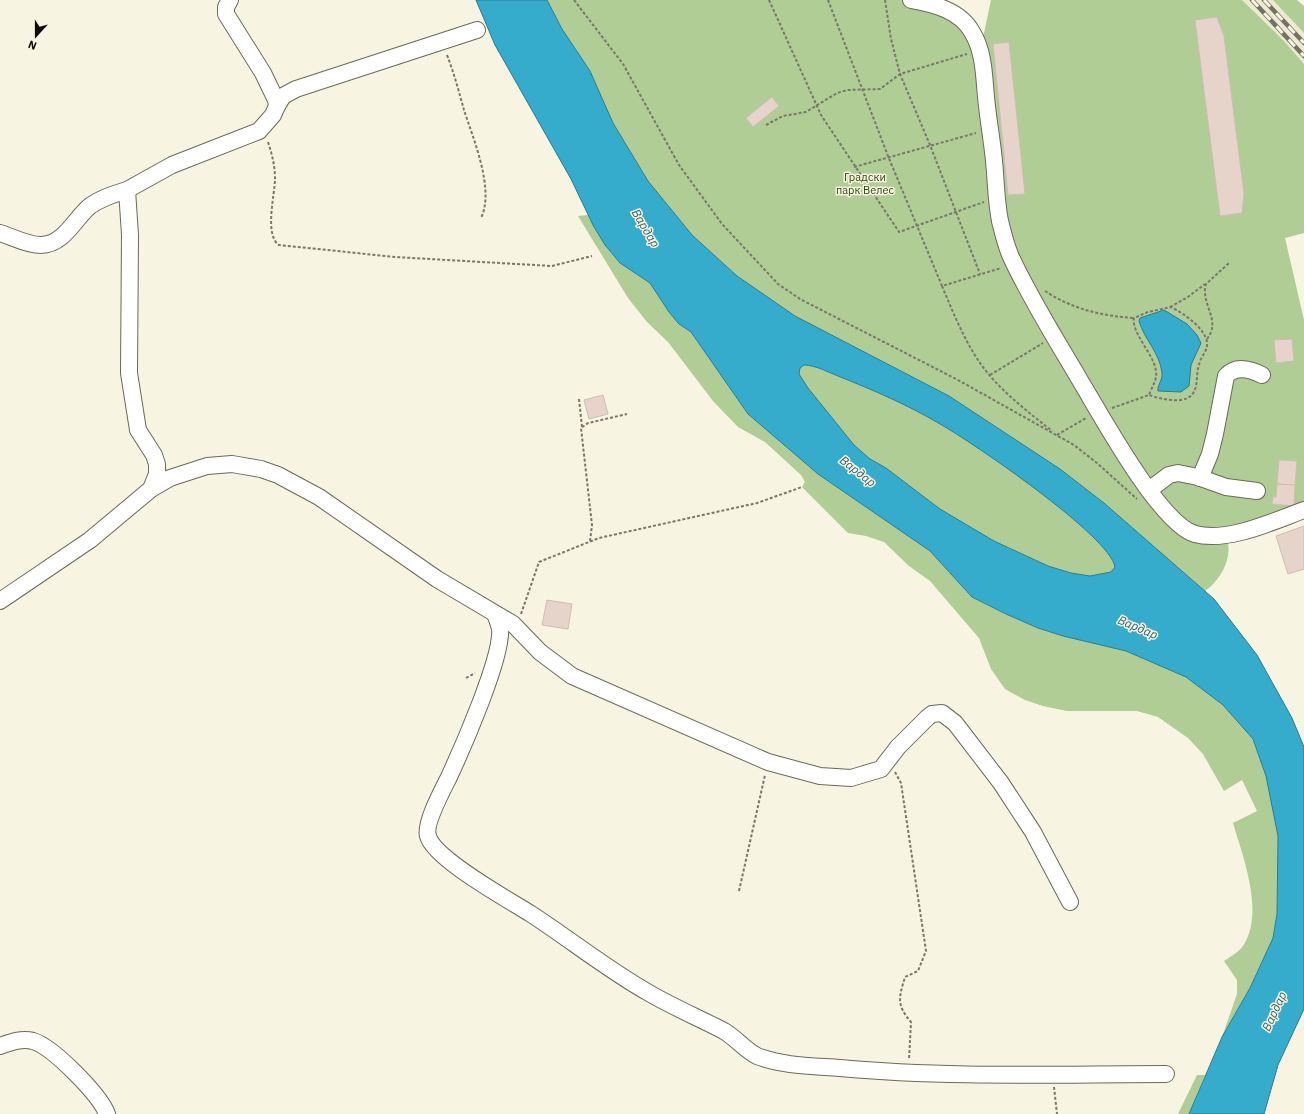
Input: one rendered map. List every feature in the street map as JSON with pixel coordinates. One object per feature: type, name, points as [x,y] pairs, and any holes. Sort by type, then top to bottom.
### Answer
[{"type":"street","points":[[230,0],[226,6],[226,14],[263,73],[276,100],[277,106]]},
{"type":"street","points":[[911,0],[944,9],[961,18],[972,32],[980,50],[991,129],[997,198],[1004,237],[1014,263],[1054,336],[1100,413],[1144,496],[1166,511],[1183,528],[1200,535],[1216,536],[1245,530],[1304,510]]},
{"type":"street","points":[[0,232],[30,243],[42,245],[51,243],[65,233],[91,206],[99,200],[127,190],[172,165],[250,135],[263,128],[274,115],[283,96],[296,89],[477,30]]},
{"type":"street","points":[[127,190],[130,235],[129,373],[138,430],[154,455],[157,464],[157,474],[151,489]]},
{"type":"street","points":[[1200,478],[1210,454],[1226,376],[1234,370],[1241,368],[1251,370],[1262,375]]},
{"type":"street","points":[[0,601],[90,540],[151,489],[170,478],[186,471],[221,464],[244,466],[278,475],[319,497],[437,580],[516,627],[540,652],[582,682],[768,762],[820,776],[851,778],[881,769],[898,746],[927,718],[940,713],[945,715],[970,742],[1005,789],[1033,832],[1070,902]]},
{"type":"street","points":[[1144,496],[1173,473],[1200,478],[1226,487],[1257,490]]},
{"type":"street","points":[[495,614],[500,629],[496,654],[471,724],[436,805],[427,830],[429,838],[438,852],[450,862],[560,933],[614,972],[650,994],[730,1034],[755,1055],[795,1064],[907,1072],[1166,1074]]},
{"type":"street","points":[[0,1046],[24,1040],[33,1041],[44,1046],[54,1053],[76,1074],[100,1102],[108,1114]]},
{"type":"path","points":[[574,0],[623,64],[679,165],[722,224],[778,284],[800,299],[945,373],[1057,435],[1085,453],[1144,496]]},
{"type":"path","points":[[769,0],[822,115],[854,166],[899,232],[955,211],[997,198]]},
{"type":"path","points":[[828,0],[888,156],[963,334],[980,363],[990,375],[1009,395],[1057,435]]},
{"type":"path","points":[[885,0],[891,39],[900,74],[930,145],[980,274]]},
{"type":"path","points":[[441,41],[454,71],[479,157],[485,196],[485,209],[481,218]]},
{"type":"path","points":[[766,125],[777,117],[806,112],[817,104],[842,91],[880,89],[900,74],[980,50]]},
{"type":"path","points":[[263,128],[274,165],[275,180],[271,207],[272,224],[274,240],[279,245],[395,257],[552,266],[592,256]]},
{"type":"path","points":[[854,166],[991,129]]},
{"type":"path","points":[[942,286],[1014,263]]},
{"type":"path","points":[[1040,287],[1065,302],[1089,312],[1134,318],[1148,312],[1169,307],[1188,297],[1206,284],[1229,263]]},
{"type":"path","points":[[1057,435],[1083,419],[1149,395],[1160,399],[1175,400],[1192,396],[1196,385],[1199,364],[1207,345],[1207,339],[1212,331],[1213,321],[1206,302],[1206,284]]},
{"type":"path","points":[[1169,307],[1191,319],[1207,339]]},
{"type":"path","points":[[1134,318],[1134,326],[1156,370],[1156,378],[1149,395]]},
{"type":"path","points":[[990,375],[1054,336]]},
{"type":"path","points":[[579,399],[592,525],[590,541]]},
{"type":"path","points":[[582,427],[588,423],[626,414]]},
{"type":"path","points":[[516,627],[528,600],[539,562],[590,541],[757,503],[802,487]]},
{"type":"path","points":[[739,891],[768,762]]},
{"type":"path","points":[[881,769],[895,771],[901,783],[926,951],[918,971],[905,977],[900,995],[902,1012],[911,1022],[907,1072]]},
{"type":"path","points":[[1053,1074],[1057,1114]]},
{"type":"shaded area","points":[[1242,0],[1273,0],[1289,15],[1304,33],[1304,64],[1284,41]]},
{"type":"green space","name":"Градски парк Велес","points":[[547,0],[935,0],[983,38],[991,0],[1242,0],[1284,41],[1304,64],[1304,233],[1285,238],[1304,320],[1304,510],[1227,540],[1228,554],[1224,568],[1216,581],[1205,591],[1104,503],[1060,469],[949,396],[795,316],[737,276],[692,235],[648,181],[613,123],[590,71],[562,29]]},
{"type":"green space","points":[[1273,0],[1297,0],[1304,6],[1304,33]]},
{"type":"green space","points":[[588,215],[605,245],[620,263],[650,283],[679,324],[691,332],[748,414],[818,474],[930,551],[972,597],[1038,628],[1063,636],[1126,651],[1186,677],[1223,705],[1253,739],[1266,776],[1278,836],[1277,914],[1273,938],[1250,988],[1222,1037],[1237,994],[1237,980],[1224,961],[1243,946],[1249,933],[1252,918],[1250,885],[1233,823],[1257,811],[1242,780],[1224,791],[1203,754],[1188,738],[1158,717],[1137,711],[1067,711],[1043,706],[1025,700],[1005,689],[991,669],[979,638],[930,581],[909,566],[884,542],[866,536],[848,533],[802,487],[805,482],[801,475],[765,442],[738,427],[713,401],[668,342],[647,322],[628,298],[578,216]]},
{"type":"green space","points":[[804,365],[821,369],[890,398],[915,410],[957,434],[1038,490],[1066,512],[1107,552],[1115,567],[1111,572],[1090,576],[1071,573],[1048,566],[994,541],[940,509],[886,468],[870,459],[854,445],[808,388],[799,374],[800,368]]},
{"type":"green space","points":[[1197,1075],[1205,1075],[1189,1114],[1178,1114]]},
{"type":"water","name":"Вардар","points":[[476,0],[547,0],[562,29],[590,71],[613,123],[648,181],[692,235],[737,276],[795,316],[949,396],[1060,469],[1104,503],[1214,599],[1257,655],[1292,718],[1304,747],[1304,1009],[1278,1065],[1264,1114],[1189,1114],[1222,1037],[1250,988],[1273,938],[1277,914],[1278,836],[1266,776],[1253,739],[1223,705],[1186,677],[1126,651],[1063,636],[1038,628],[972,597],[930,551],[818,474],[748,414],[691,332],[679,324],[669,312],[650,283],[620,263],[605,245],[594,227],[571,179],[495,45]],"holes":[[[804,365],[817,367],[903,404],[957,434],[1008,469],[1066,513],[1090,534],[1107,553],[1115,567],[1111,572],[1090,576],[1071,573],[1048,566],[994,541],[940,509],[886,468],[870,459],[854,445],[808,388],[799,374],[800,368]]]},
{"type":"water","points":[[1164,310],[1187,324],[1197,335],[1201,343],[1191,365],[1189,386],[1181,392],[1158,391],[1162,376],[1161,366],[1141,328],[1139,321],[1140,318]]},
{"type":"building","points":[[1217,17],[1224,36],[1244,194],[1242,213],[1220,216],[1195,20]]},
{"type":"building","points":[[1009,42],[1025,194],[1008,195],[993,44]]},
{"type":"building","points":[[772,97],[779,106],[753,127],[746,118]]},
{"type":"building","points":[[1292,339],[1294,361],[1276,363],[1274,340]]},
{"type":"building","points":[[603,395],[608,414],[589,419],[584,400]]},
{"type":"building","points":[[1279,460],[1297,461],[1295,485],[1277,484]]},
{"type":"building","points":[[1277,484],[1295,485],[1294,506],[1272,504],[1273,497],[1276,497]]},
{"type":"building","points":[[1304,526],[1304,569],[1288,574],[1276,536]]},
{"type":"building","points":[[547,600],[572,604],[568,629],[542,625]]},
{"type":"railway","points":[[1252,0],[1304,56]]},
{"type":"railway","points":[[1264,0],[1304,43]]}]
